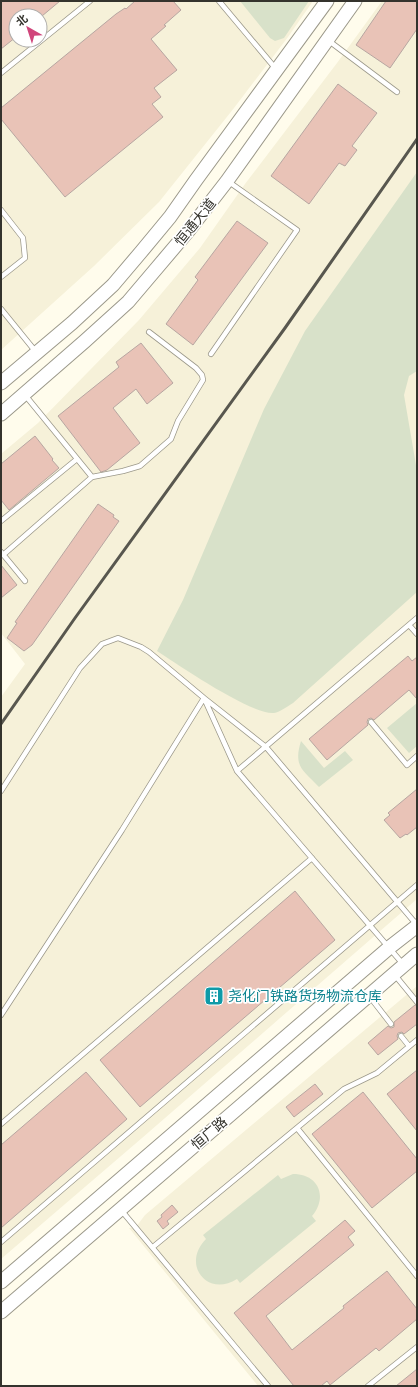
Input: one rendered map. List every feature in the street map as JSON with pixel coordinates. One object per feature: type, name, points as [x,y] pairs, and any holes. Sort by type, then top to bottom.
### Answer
[{"type":"street","name":"恒通大道","points":[[1,383],[72,324],[113,285],[170,217],[327,1]]},
{"type":"street","name":"恒通大道","points":[[1,414],[128,302],[189,230],[227,181],[355,1]]},
{"type":"street","name":"恒广路","points":[[1,1282],[390,947],[417,926]]},
{"type":"street","name":"恒广路","points":[[1,1312],[120,1208],[417,954]]},
{"type":"lane","points":[[1,73],[90,1]]},
{"type":"lane","points":[[219,1],[277,70]]},
{"type":"lane","points":[[328,40],[397,92]]},
{"type":"lane","points":[[211,354],[297,230],[227,181]]},
{"type":"lane","points":[[1,210],[23,238],[25,258],[1,277]]},
{"type":"lane","points":[[1,309],[37,353]]},
{"type":"lane","points":[[25,581],[2,554],[92,477],[140,466],[171,439],[178,422],[203,380],[196,368],[149,332]]},
{"type":"lane","points":[[24,394],[92,477]]},
{"type":"lane","points":[[1,521],[77,459]]},
{"type":"lane","points":[[237,771],[417,618]]},
{"type":"lane","points":[[409,625],[417,634]]},
{"type":"lane","points":[[1,791],[80,668],[102,644],[118,638],[141,647],[266,747],[417,926]]},
{"type":"lane","points":[[204,698],[237,771],[405,965]]},
{"type":"lane","points":[[1,1015],[122,830],[204,698]]},
{"type":"lane","points":[[371,722],[408,765],[417,756]]},
{"type":"lane","points":[[1,1124],[312,858]]},
{"type":"lane","points":[[1,1242],[417,885]]},
{"type":"lane","points":[[394,974],[417,1002]]},
{"type":"lane","points":[[369,996],[391,1024]]},
{"type":"lane","points":[[401,1036],[409,1046]]},
{"type":"lane","points":[[153,1247],[344,1089],[377,1073],[417,1040]]},
{"type":"lane","points":[[297,1128],[417,1276]]},
{"type":"lane","points":[[120,1208],[268,1386]]},
{"type":"lane","points":[[368,1386],[417,1346]]},
{"type":"shaded area","points":[[1,1],[313,1],[288,37],[234,108],[159,202],[94,266],[1,350]]},
{"type":"shaded area","points":[[382,1],[417,1],[417,899],[1,1259],[1,697],[25,664],[1,633],[1,454],[38,423],[139,320],[200,248],[245,184]]},
{"type":"shaded area","points":[[417,986],[417,1386],[258,1386],[129,1228],[136,1227],[145,1215]]},
{"type":"green space","points":[[240,1],[309,1],[284,38],[275,41],[270,38]]},
{"type":"green space","points":[[417,172],[417,371],[409,376],[404,395],[417,471],[417,592],[293,703],[274,713],[264,712],[215,688],[157,651],[183,600],[264,409],[305,331]]},
{"type":"green space","points":[[417,703],[417,746],[409,753],[387,728]]},
{"type":"green space","points":[[301,741],[324,768],[345,751],[353,760],[319,787],[304,772],[299,762],[298,757]]},
{"type":"green space","points":[[293,1174],[302,1175],[309,1178],[315,1182],[318,1188],[320,1194],[319,1201],[317,1209],[312,1216],[316,1221],[240,1283],[237,1279],[226,1284],[216,1284],[207,1281],[201,1276],[197,1268],[196,1258],[199,1249],[206,1239],[203,1235],[278,1175],[281,1179]]},
{"type":"building","points":[[1,1],[60,1],[48,11],[48,8],[8,8],[8,43],[1,49]]},
{"type":"building","points":[[135,1],[173,1],[181,10],[151,39],[177,70],[154,88],[161,97],[152,104],[163,117],[65,197],[1,119],[1,108],[116,14],[125,8],[126,9]]},
{"type":"building","points":[[386,1],[417,1],[417,29],[390,68],[356,45]]},
{"type":"building","points":[[338,84],[377,113],[352,146],[357,150],[345,166],[339,163],[309,204],[271,176]]},
{"type":"building","points":[[237,221],[268,243],[193,345],[166,324],[198,280],[195,277]]},
{"type":"building","points":[[141,343],[173,383],[147,404],[136,389],[113,408],[140,443],[107,470],[101,472],[58,416],[119,367],[116,362]]},
{"type":"building","points":[[35,436],[59,468],[9,510],[1,500],[1,464]]},
{"type":"building","points":[[98,504],[114,515],[113,517],[119,521],[32,645],[24,651],[7,638],[17,623],[15,622]]},
{"type":"building","points":[[1,565],[17,585],[1,598]]},
{"type":"building","points":[[408,656],[412,661],[417,657],[417,699],[409,690],[374,720],[371,718],[368,719],[368,725],[327,760],[309,739]]},
{"type":"building","points":[[417,789],[417,827],[407,835],[406,834],[400,838],[384,820],[390,815],[388,813]]},
{"type":"building","name":"尧化门铁路货场物流仓库","points":[[295,891],[335,940],[140,1107],[100,1060]]},
{"type":"building","points":[[415,1005],[417,1006],[417,1024],[404,1034],[402,1032],[398,1033],[398,1039],[378,1055],[368,1043],[388,1026],[391,1028],[394,1027],[394,1022]]},
{"type":"building","points":[[417,1070],[417,1131],[387,1094]]},
{"type":"building","points":[[86,1072],[127,1119],[1,1228],[1,1145]]},
{"type":"building","points":[[315,1084],[323,1094],[294,1117],[286,1107]]},
{"type":"building","points":[[363,1092],[417,1159],[417,1171],[372,1208],[312,1134]]},
{"type":"building","points":[[172,1205],[178,1212],[167,1221],[169,1224],[163,1229],[157,1221]]},
{"type":"building","points":[[345,1220],[355,1231],[348,1237],[354,1245],[266,1316],[292,1350],[344,1308],[343,1306],[387,1271],[417,1309],[417,1319],[379,1351],[376,1348],[330,1385],[327,1381],[321,1386],[294,1386],[234,1313]]},
{"type":"building","points":[[417,1369],[417,1386],[396,1386]]},
{"type":"railway","points":[[1,724],[75,618],[285,328],[417,139]]},
{"type":"place","name":"尧化门铁路货场物流仓库","points":[[214,996]]}]
